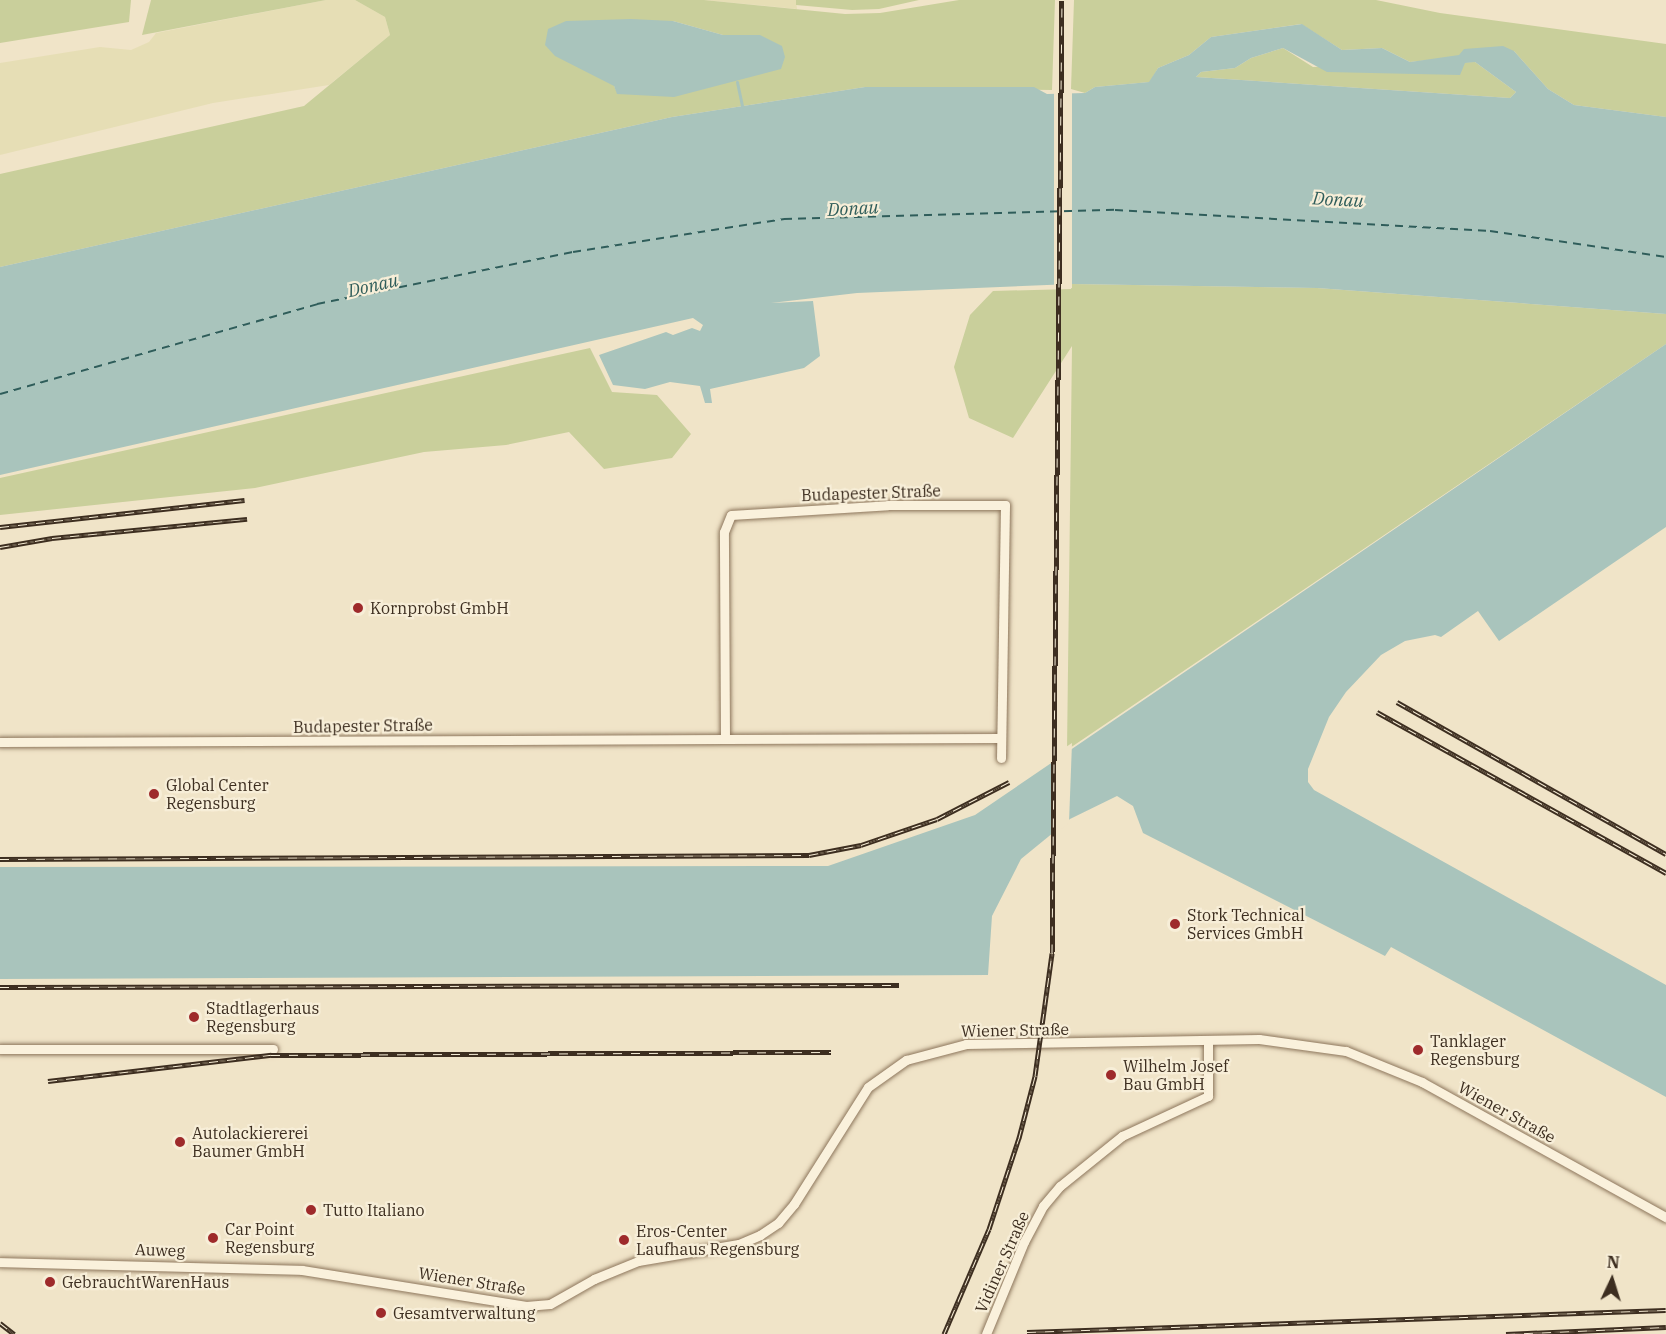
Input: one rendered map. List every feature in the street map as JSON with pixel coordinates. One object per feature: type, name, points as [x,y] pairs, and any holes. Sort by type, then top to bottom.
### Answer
[{"type":"street","name":"Budapester Straße","points":[[725,739],[726,522],[739,513],[888,505],[1005,505],[1001,758]]},
{"type":"street","name":"Budapester Straße","points":[[0,742],[1001,738]]},
{"type":"street","name":"Vidiner Straße","points":[[986,1334],[1024,1242],[1043,1206],[1060,1186],[1122,1136],[1208,1096],[1208,1041]]},
{"type":"street","name":"Wiener Straße","points":[[319,1271],[526,1306],[550,1305],[620,1268],[739,1244],[778,1223],[795,1204],[855,1102],[868,1087],[906,1060],[966,1044],[1293,1041],[1373,1060],[1422,1082],[1666,1216]]},
{"type":"street","points":[[0,1049],[273,1050]]},
{"type":"street","name":"Auweg","points":[[0,1262],[319,1271]]},
{"type":"shaded area","points":[[326,0],[355,0],[385,17],[390,35],[329,85],[213,103],[0,155],[0,63],[100,47],[131,50],[149,42],[156,33]]},
{"type":"shaded area","points":[[704,0],[796,0],[797,9]]},
{"type":"green space","points":[[0,0],[131,0],[129,22],[0,43]]},
{"type":"green space","points":[[151,0],[326,0],[142,35]]},
{"type":"green space","points":[[355,0],[704,0],[845,14],[880,13],[959,0],[1055,0],[1052,90],[865,87],[672,117],[0,267],[0,174],[304,106],[390,35],[385,17]],"holes":[[[673,21],[723,35],[760,35],[618,94],[614,86]]]},
{"type":"green space","points":[[796,0],[919,0],[879,9],[852,10],[796,5]]},
{"type":"green space","points":[[1074,0],[1376,0],[1440,13],[1666,44],[1666,117],[1574,105],[1548,89],[1514,51],[1410,62],[1382,48],[1342,50],[1301,24],[1211,37],[1189,55],[1158,68],[1150,82],[1095,87],[1085,93],[1071,89]]},
{"type":"green space","points":[[1283,48],[1313,67],[1475,62],[1516,92],[1510,98],[1196,77],[1201,72],[1235,68],[1251,58]]},
{"type":"green space","points":[[1072,284],[1317,288],[1666,314],[1666,344],[1067,750],[1072,346],[1013,438],[969,418],[954,367],[970,315],[993,291],[1071,289]]},
{"type":"green space","points":[[590,348],[612,392],[657,395],[691,434],[672,458],[604,469],[569,432],[506,445],[424,452],[255,488],[0,515],[0,478]]},
{"type":"water","points":[[631,19],[673,21],[723,35],[760,35],[782,46],[785,57],[781,69],[674,97],[617,94],[614,86],[555,56],[545,45],[548,29],[566,21]]},
{"type":"water","name":"Donau","points":[[1302,24],[1342,50],[1382,48],[1410,62],[1459,55],[1464,49],[1503,46],[1514,51],[1548,89],[1574,105],[1666,117],[1666,314],[1317,288],[1072,284],[857,293],[771,303],[813,301],[820,356],[804,368],[710,389],[712,403],[705,403],[700,386],[670,382],[645,389],[613,385],[599,355],[666,332],[673,335],[692,328],[700,331],[703,325],[693,318],[0,475],[0,267],[672,117],[865,87],[1034,87],[1047,94],[1085,93],[1095,87],[1149,82],[1158,68],[1189,55],[1211,37]],"holes":[[[1283,48],[1327,72],[1460,75],[1465,63],[1475,62],[1516,92],[1510,98],[1196,77],[1201,72],[1235,68],[1251,58]]]},
{"type":"water","points":[[1666,344],[1666,527],[1499,641],[1478,611],[1441,637],[1435,635],[1405,641],[1381,655],[1346,692],[1329,717],[1308,769],[1308,782],[1314,790],[1666,985],[1666,1097],[1391,947],[1385,956],[1143,833],[1133,806],[1117,796],[1070,819],[1021,859],[992,916],[988,975],[0,979],[0,867],[828,866],[975,815]]},
{"type":"pier","points":[[1054,90],[1072,90],[1072,288],[1054,288]]},
{"type":"pier","points":[[1072,743],[1069,823],[1052,836],[1052,756]]},
{"type":"waterway","points":[[737,82],[742,106]]},
{"type":"ferry route","points":[[0,394],[317,304],[573,252],[784,219],[1115,210],[1490,231],[1666,257]]},
{"type":"railway","points":[[944,1334],[989,1229],[1019,1138],[1035,1076],[1052,953],[1062,0]]},
{"type":"railway","points":[[0,527],[245,500]]},
{"type":"railway","points":[[0,547],[52,538],[247,519]]},
{"type":"railway","points":[[1397,702],[1666,854]]},
{"type":"railway","points":[[1377,712],[1666,873]]},
{"type":"railway","points":[[0,859],[809,855],[861,845],[937,819],[1009,782]]},
{"type":"railway","points":[[0,987],[899,985]]},
{"type":"railway","points":[[48,1081],[271,1055],[831,1052]]},
{"type":"railway","points":[[1027,1332],[1666,1310]]},
{"type":"railway","points":[[0,1323],[14,1334]]},
{"type":"railway","points":[[1506,1334],[1666,1327]]},
{"type":"place","name":"Kornprobst GmbH","points":[[358,608]]},
{"type":"place","name":"Global Center Regensburg","points":[[154,794]]},
{"type":"place","name":"Stork Technical Services GmbH","points":[[1175,924]]},
{"type":"place","name":"Stadtlagerhaus Regensburg","points":[[194,1017]]},
{"type":"place","name":"Tanklager Regensburg","points":[[1418,1050]]},
{"type":"place","name":"Wilhelm Josef Bau GmbH","points":[[1111,1075]]},
{"type":"place","name":"Autolackiererei Baumer GmbH","points":[[180,1142]]},
{"type":"place","name":"Tutto Italiano","points":[[311,1210]]},
{"type":"place","name":"Car Point Regensburg","points":[[213,1238]]},
{"type":"place","name":"Eros-Center Laufhaus Regensburg","points":[[624,1240]]},
{"type":"place","name":"GebrauchtWarenHaus","points":[[50,1282]]},
{"type":"place","name":"Gesamtverwaltung","points":[[381,1313]]}]
